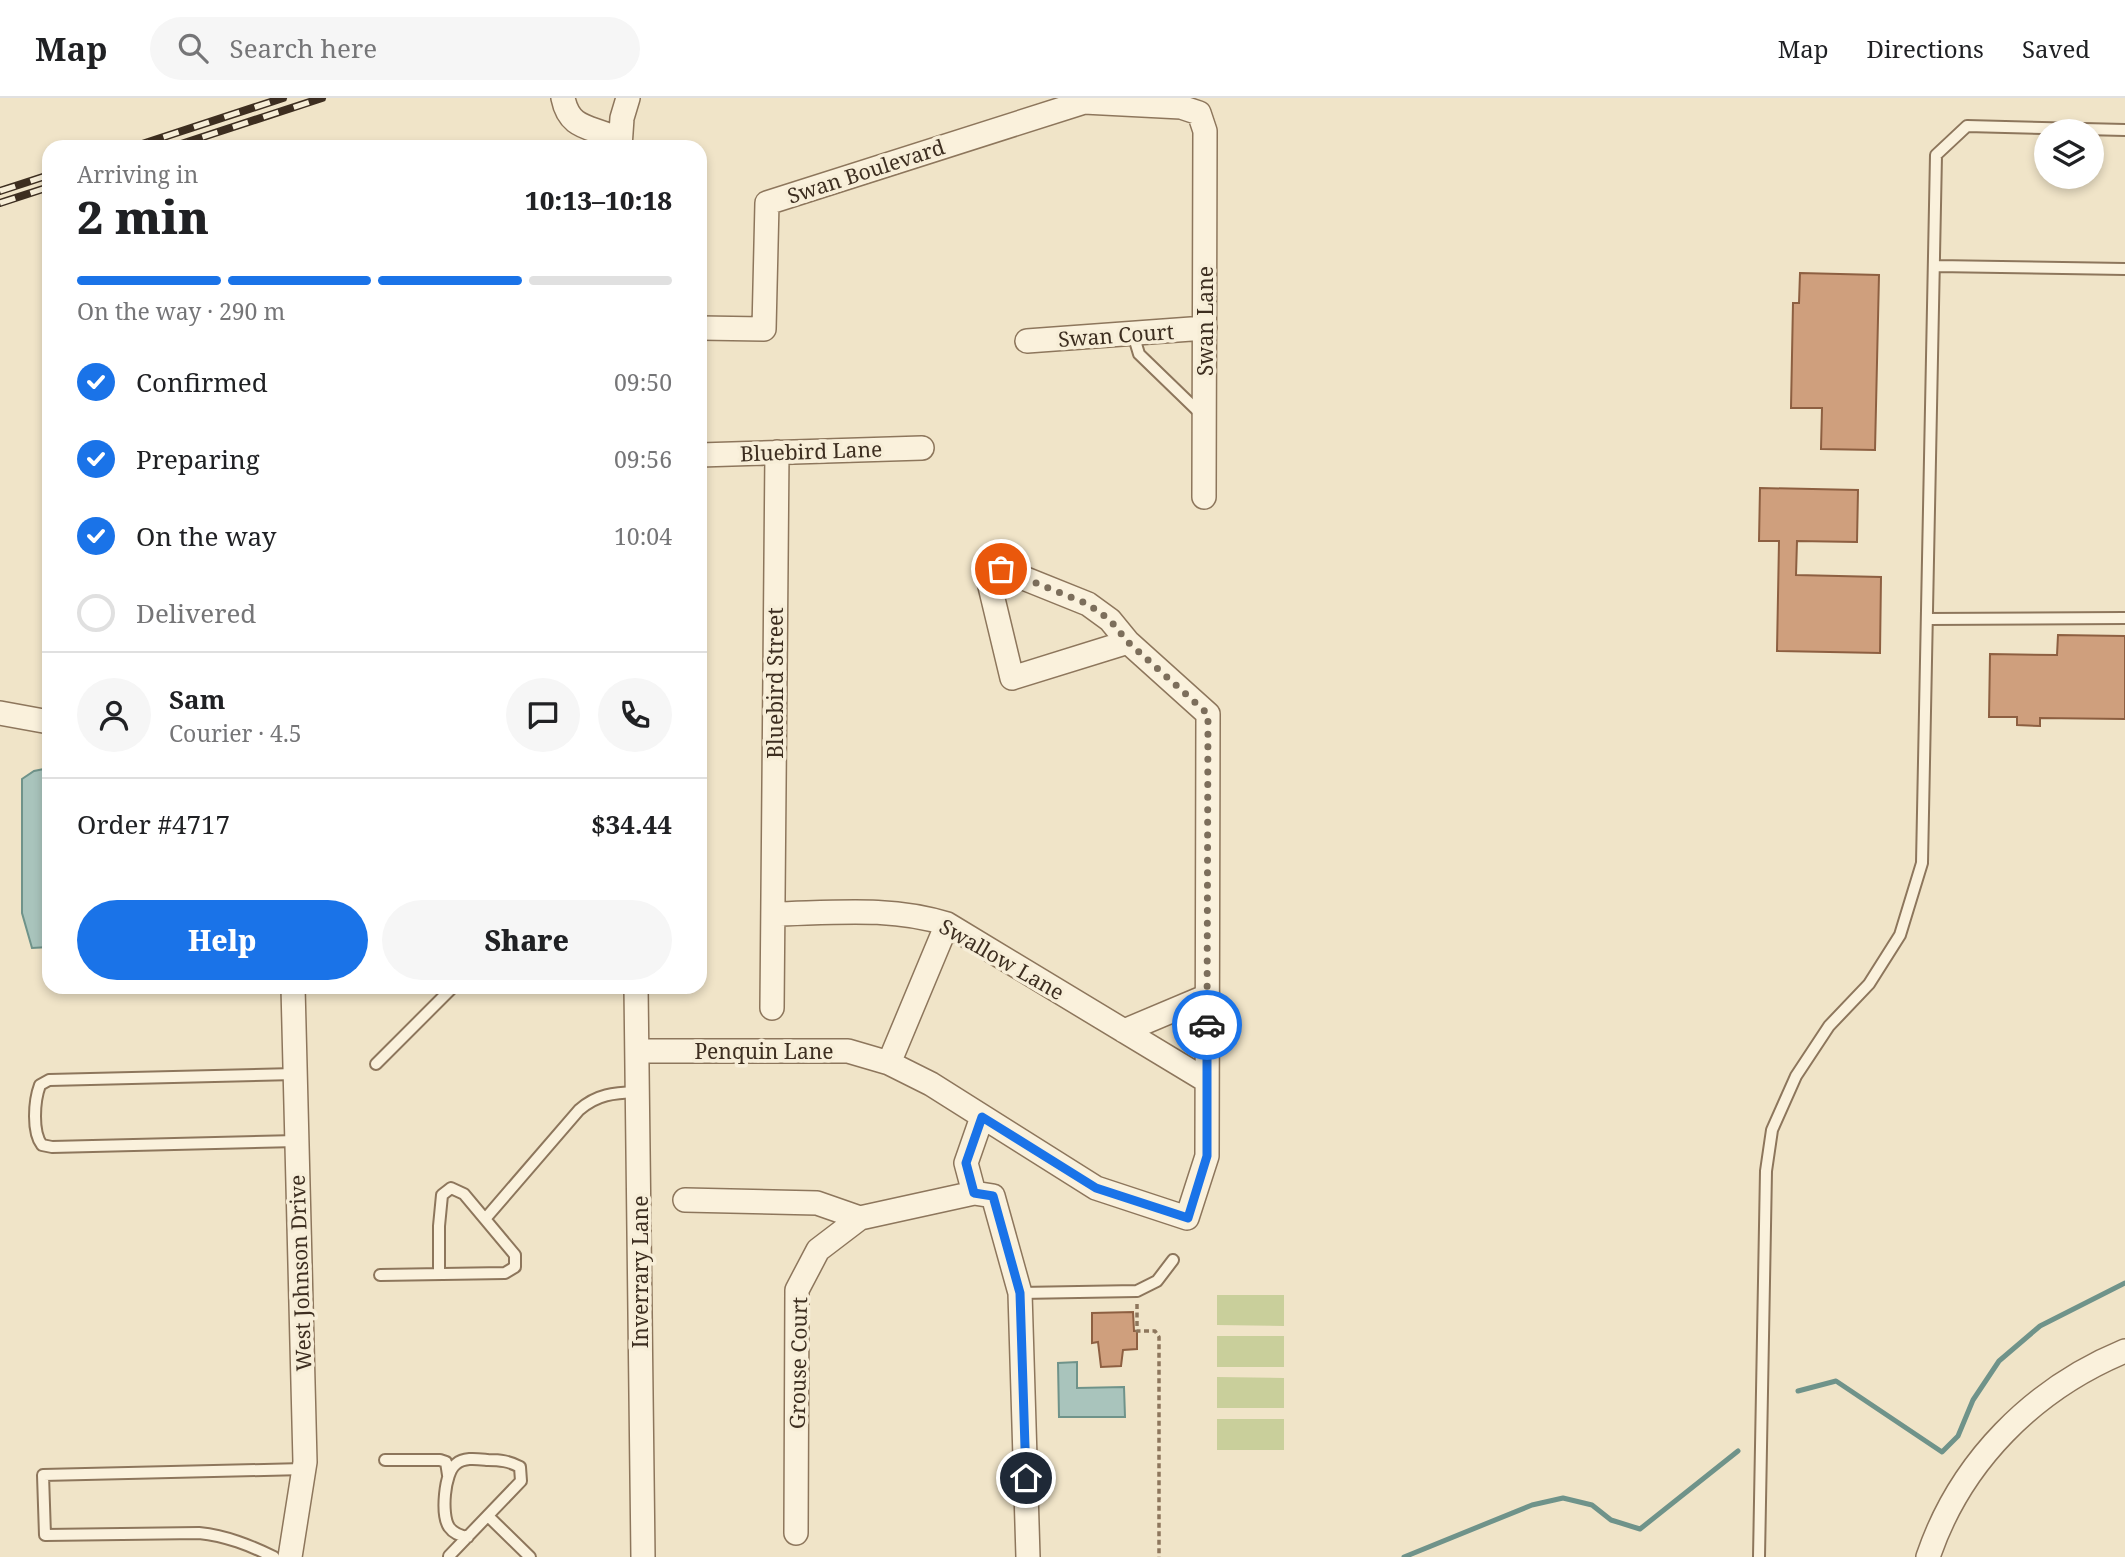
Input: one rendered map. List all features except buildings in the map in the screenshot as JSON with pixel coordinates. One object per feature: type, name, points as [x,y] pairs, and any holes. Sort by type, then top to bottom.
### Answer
[{"type":"street","points":[[563,98],[566,111],[572,120],[581,126],[607,133],[615,140]]},
{"type":"street","points":[[621,140],[628,98]]},
{"type":"street","name":"Swan Lane","points":[[1026,121],[1084,102],[1181,107],[1199,113],[1205,131],[1204,497]]},
{"type":"street","name":"Swan Boulevard","points":[[707,328],[764,329],[768,203],[1026,121]]},
{"type":"street","name":"Swan Court","points":[[1027,341],[1205,328]]},
{"type":"street","name":"Bluebird Lane","points":[[707,455],[922,449]]},
{"type":"street","name":"Bluebird Street","points":[[772,1008],[777,452]]},
{"type":"street","points":[[1128,642],[1013,678],[988,578],[991,573],[1001,569],[1088,604],[1110,620],[1128,642],[1208,714],[1207,1081]]},
{"type":"street","points":[[0,713],[42,721]]},
{"type":"street","name":"Swallow Lane","points":[[774,914],[880,912],[922,916],[947,924],[1207,1081]]},
{"type":"street","points":[[889,1063],[947,924]]},
{"type":"street","name":"West Johnson Drive","points":[[290,1557],[304,1469],[293,994]]},
{"type":"street","name":"Inverrary Lane","points":[[636,994],[643,1557]]},
{"type":"street","points":[[1124,1031],[1207,996]]},
{"type":"street","name":"Penquin Lane","points":[[638,1051],[848,1051],[889,1063],[931,1084],[1096,1188],[1188,1218],[1207,1156],[1207,1081]]},
{"type":"street","points":[[974,1193],[966,1163],[982,1117]]},
{"type":"street","points":[[685,1200],[817,1203],[860,1218],[974,1193],[993,1196],[1020,1293],[1028,1557]]},
{"type":"street","name":"Grouse Court","points":[[796,1533],[797,1290],[818,1250],[860,1218]]},
{"type":"street","points":[[1928,1557],[1958,1492],[1984,1454],[2017,1419],[2053,1388],[2098,1362],[2125,1351]]},
{"type":"lane","points":[[1759,1557],[1766,1171],[1772,1130],[1796,1076],[1829,1026],[1869,984],[1900,935],[1922,863],[1936,266],[1936,156],[1967,126],[2125,130]]},
{"type":"lane","points":[[1936,266],[2125,269]]},
{"type":"lane","points":[[1133,334],[1139,354],[1204,418]]},
{"type":"lane","points":[[1927,619],[2125,618]]},
{"type":"lane","points":[[376,1064],[446,994]]},
{"type":"lane","points":[[295,1074],[49,1080],[40,1085],[36,1095],[37,1138],[43,1145],[52,1147],[297,1141]]},
{"type":"lane","points":[[485,1219],[579,1110],[591,1100],[605,1094],[639,1091]]},
{"type":"lane","points":[[380,1275],[505,1273],[515,1267],[515,1255],[464,1194],[451,1188],[442,1195],[439,1274]]},
{"type":"lane","points":[[1020,1293],[1137,1292],[1157,1280],[1173,1260]]},
{"type":"lane","points":[[385,1460],[446,1462],[448,1477],[445,1503],[448,1527],[457,1535],[468,1538]]},
{"type":"lane","points":[[448,1477],[453,1465],[464,1460],[502,1461],[520,1468],[521,1480],[449,1556]]},
{"type":"lane","points":[[274,1557],[242,1541],[221,1535],[45,1535],[43,1475],[304,1469]]},
{"type":"lane","points":[[488,1516],[530,1557]]},
{"type":"path","points":[[1137,1292],[1138,1331],[1155,1331],[1159,1337],[1158,1557]]},
{"type":"green space","points":[[1217,1295],[1284,1295],[1284,1326],[1217,1325]]},
{"type":"green space","points":[[1217,1336],[1284,1336],[1284,1367],[1217,1367]]},
{"type":"green space","points":[[1217,1377],[1284,1378],[1284,1408],[1217,1408]]},
{"type":"green space","points":[[1217,1419],[1284,1419],[1284,1450],[1217,1450]]},
{"type":"water","points":[[42,769],[42,947],[32,948],[22,913],[22,779]]},
{"type":"water","points":[[1077,1362],[1077,1388],[1124,1387],[1125,1417],[1059,1417],[1058,1363]]},
{"type":"waterway","points":[[1798,1391],[1836,1381],[1942,1452],[1958,1436],[1973,1400],[1999,1361],[2040,1326],[2125,1283]]},
{"type":"waterway","points":[[1404,1557],[1532,1505],[1563,1498],[1592,1505],[1611,1520],[1640,1529],[1738,1451]]},
{"type":"railway","points":[[154,140],[283,98]]},
{"type":"railway","points":[[193,140],[322,98]]},
{"type":"railway","points":[[0,191],[42,177]]},
{"type":"railway","points":[[0,203],[42,189]]},
{"type":"way so far","points":[[1001,569],[1088,604],[1110,620],[1128,642],[1208,714],[1207,1025]]},
{"type":"route","points":[[1026,1478],[1020,1293],[993,1196],[974,1193],[966,1163],[982,1117],[1096,1188],[1188,1218],[1207,1156],[1207,1025]]}]
